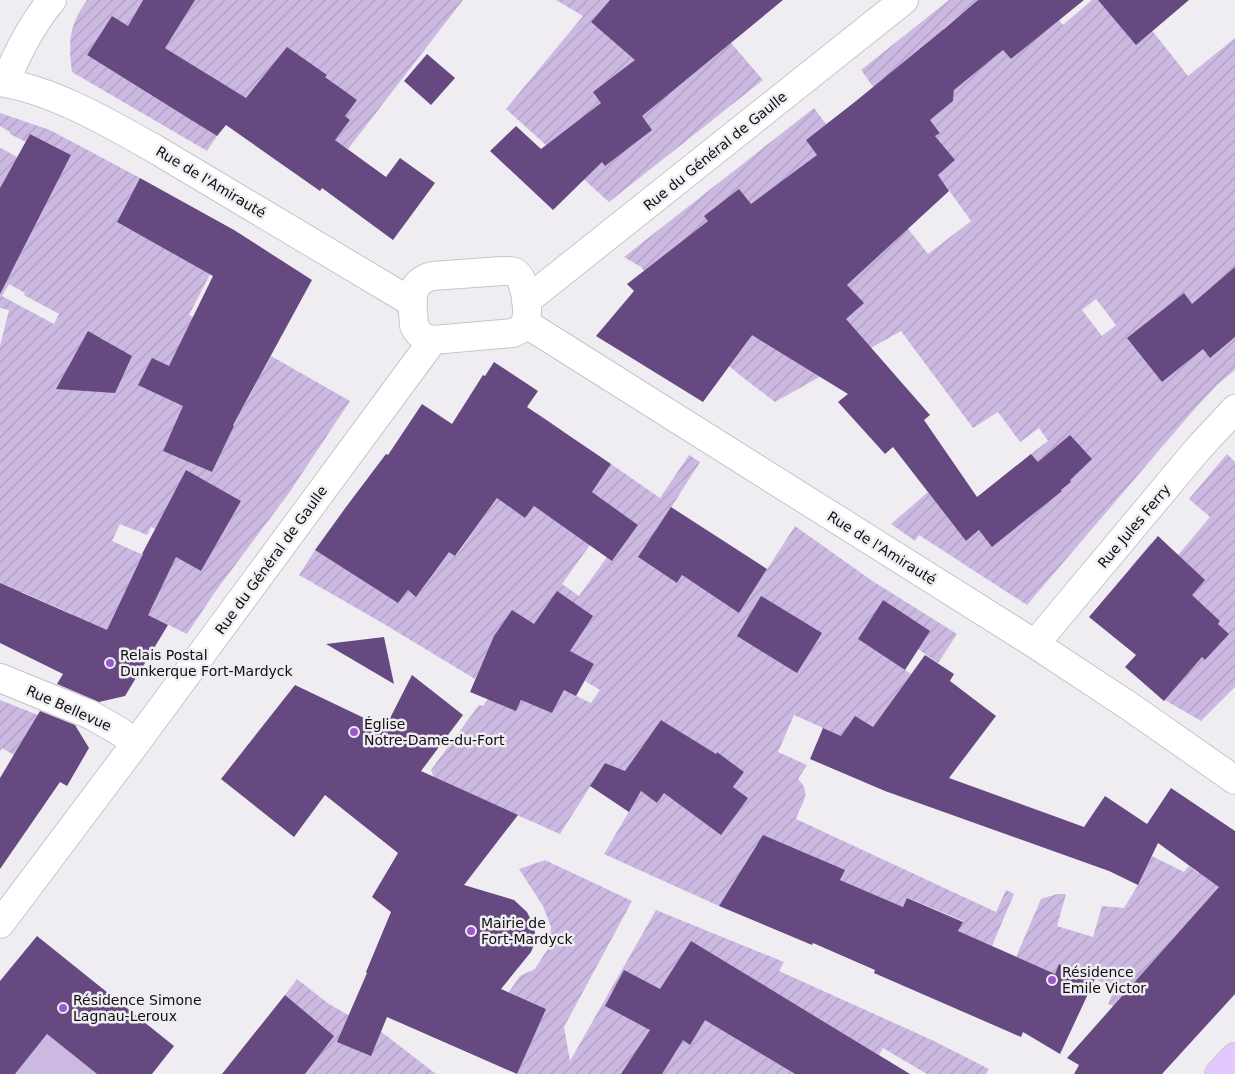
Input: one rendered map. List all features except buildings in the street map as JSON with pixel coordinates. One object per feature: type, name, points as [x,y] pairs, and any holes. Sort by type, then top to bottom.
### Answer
[{"type":"main road","points":[[1219,1074],[1235,1057]]},
{"type":"street","points":[[2,83],[25,38],[52,0]]},
{"type":"street","name":"Rue du Général de Gaulle","points":[[0,924],[433,340],[513,333],[522,328],[525,325],[526,312],[904,0]]},
{"type":"street","name":"Rue de l'Amirauté","points":[[2,83],[36,91],[115,126],[413,303]]},
{"type":"street","points":[[433,340],[429,340],[421,335],[414,325],[412,296],[416,286],[422,279],[507,271],[514,272],[524,287],[526,312]]},
{"type":"street","name":"Rue de l'Amirauté","points":[[526,312],[1132,708],[1235,780]]},
{"type":"street","name":"Rue Jules Ferry","points":[[1035,644],[1198,450],[1235,410]]},
{"type":"street","name":"Rue Bellevue","points":[[0,678],[107,723],[136,743]]},
{"type":"shaded area","points":[[87,0],[143,0],[128,26],[112,17],[87,55],[177,111],[202,71],[165,48],[181,0],[463,0],[348,149],[335,140],[350,120],[345,116],[332,86],[334,83],[308,62],[299,75],[253,102],[195,122],[217,136],[207,151],[72,72],[71,34],[76,18]]},
{"type":"shaded area","points":[[556,0],[610,0],[591,22],[602,31],[687,78],[731,43],[763,80],[609,202],[506,109],[583,16]]},
{"type":"shaded area","points":[[949,0],[978,0],[943,29],[978,70],[1003,50],[1011,59],[1040,35],[1042,0],[1063,25],[1092,0],[1128,0],[1188,76],[1235,38],[1235,370],[1218,384],[1191,413],[1027,605],[919,535],[915,541],[891,524],[928,492],[966,541],[979,530],[993,546],[1071,482],[1053,458],[1042,467],[1031,454],[1048,441],[1039,428],[1020,442],[998,412],[973,428],[901,331],[775,402],[718,356],[786,294],[863,303],[847,285],[895,241],[658,288],[641,267],[624,257],[814,108],[826,124],[806,140],[845,191],[894,211],[928,254],[971,221],[938,175],[955,160],[935,136],[940,132],[930,120],[953,101],[954,93],[939,33],[919,150],[861,70]],"holes":[[[1096,299],[1116,325],[1102,336],[1082,310]]]},
{"type":"shaded area","points":[[0,113],[50,130],[140,178],[117,222],[210,274],[189,315],[200,320],[197,383],[242,409],[271,356],[350,401],[289,493],[215,592],[187,634],[148,615],[101,645],[72,614],[22,592],[0,591],[0,346],[9,310],[0,308],[0,291],[71,155],[30,134],[26,142],[10,134],[10,132],[0,126]],"holes":[[[9,284],[25,293],[24,295],[59,314],[54,324],[2,296]],[[101,338],[113,345],[108,356],[81,372],[69,365],[74,356],[87,363]],[[185,403],[234,426],[212,472],[163,451]],[[201,479],[241,501],[201,571],[156,545],[150,558],[112,541],[120,524],[147,535],[151,527],[155,529],[174,493]]]},
{"type":"shaded area","points":[[0,149],[17,157],[0,188]]},
{"type":"shaded area","points":[[537,413],[564,432],[511,508],[525,518],[534,506],[590,545],[562,584],[579,596],[607,557],[613,560],[638,525],[592,492],[611,464],[660,498],[689,455],[700,462],[639,558],[677,583],[682,575],[739,613],[795,526],[871,580],[957,634],[938,663],[918,649],[883,600],[858,639],[911,674],[873,727],[855,717],[881,754],[794,715],[778,752],[807,765],[798,779],[805,789],[805,794],[796,819],[996,912],[1006,890],[1014,894],[992,946],[958,932],[963,921],[908,898],[903,907],[840,880],[844,871],[786,857],[757,844],[719,906],[604,854],[641,791],[657,803],[664,793],[748,798],[733,787],[744,772],[717,752],[706,767],[682,733],[661,720],[625,771],[605,763],[560,834],[434,778],[431,770],[479,705],[483,706],[488,699],[516,710],[521,700],[552,713],[564,690],[591,703],[600,690],[585,681],[594,664],[490,647],[475,679],[299,575],[315,550],[398,603],[408,590],[417,596],[426,584],[440,546],[456,556],[502,491],[493,473]]},
{"type":"shaded area","points":[[1227,454],[1235,462],[1235,687],[1201,721],[1165,700],[1202,657],[1205,660],[1228,634],[1218,624],[1220,621],[1192,595],[1170,600],[1131,567],[1151,543],[1173,561],[1210,517],[1189,499]]},
{"type":"shaded area","points":[[0,700],[38,715],[24,761],[2,748],[0,751]]},
{"type":"shaded area","points":[[1152,856],[1184,872],[1189,866],[1198,873],[1207,861],[1235,874],[1141,975],[1130,1012],[1108,1004],[1115,988],[1060,964],[1055,974],[1016,957],[1041,899],[1057,894],[1066,894],[1057,926],[1093,937],[1102,906],[1124,908]]},
{"type":"shaded area","points":[[545,860],[632,901],[564,1027],[570,1061],[656,910],[784,962],[779,971],[932,1040],[989,1069],[986,1074],[927,1074],[883,1048],[879,1055],[768,988],[736,1039],[795,1074],[517,1074],[546,1009],[509,992],[520,976],[535,969],[549,947],[551,927],[543,906],[519,869]]},
{"type":"shaded area","points":[[297,979],[329,1004],[379,1030],[436,1074],[305,1074],[309,1069],[303,1061],[327,1030],[285,995]]},
{"type":"shaded area","points":[[47,1034],[97,1074],[15,1074]]},
{"type":"place","name":"Relais Postal Dunkerque Fort-Mardyck","points":[[110,663]]},
{"type":"place","name":"Église Notre-Dame-du-Fort","points":[[354,732]]},
{"type":"place","name":"Mairie de Fort-Mardyck","points":[[471,931]]},
{"type":"place","name":"Résidence Emile Victor","points":[[1052,980]]},
{"type":"place","name":"Résidence Simone Lagnau-Leroux","points":[[63,1008]]}]
